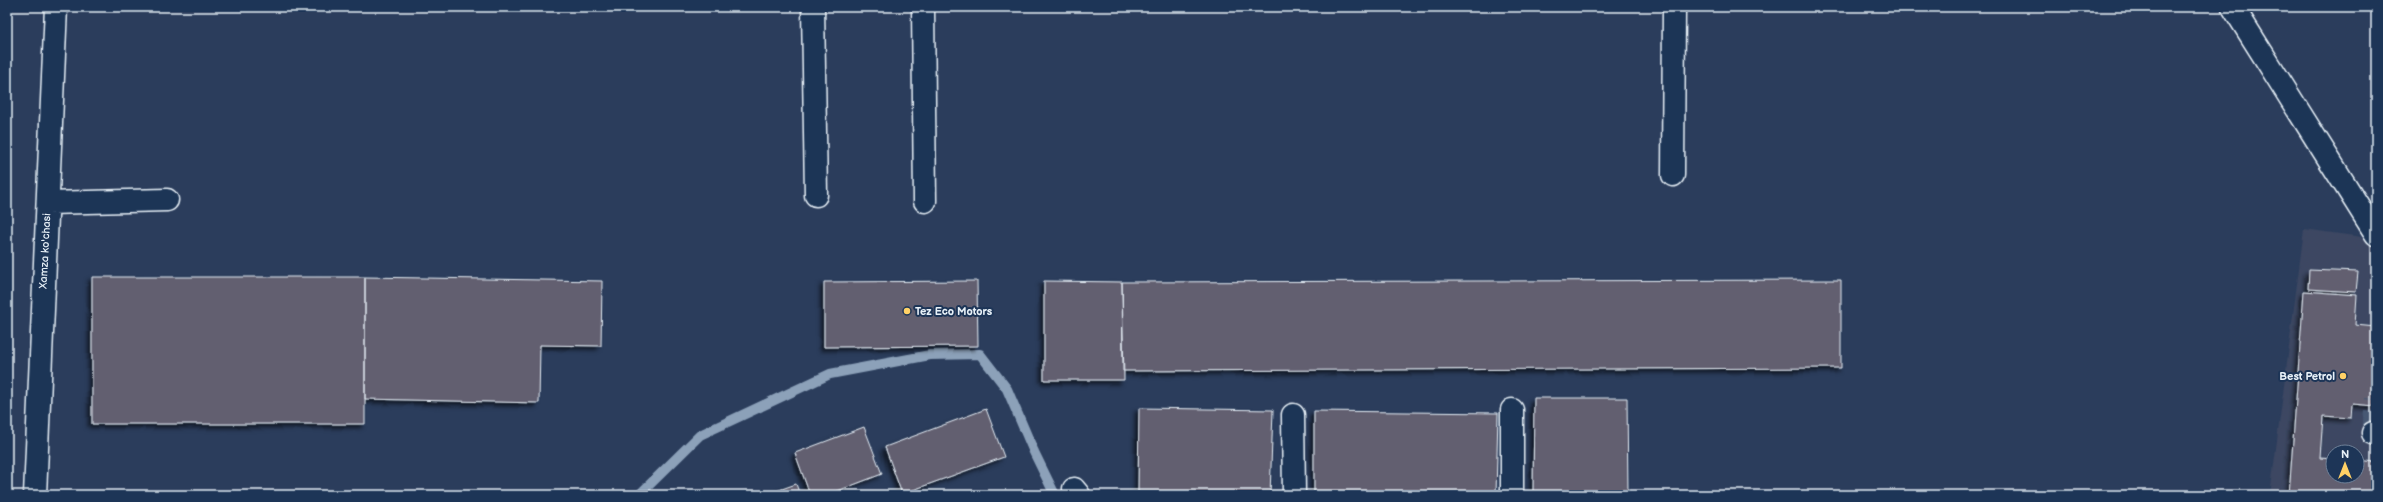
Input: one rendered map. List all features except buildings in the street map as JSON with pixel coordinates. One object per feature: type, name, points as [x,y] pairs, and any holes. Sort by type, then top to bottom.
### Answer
[{"type":"street","name":"Xamza ko'chasi","points":[[34,495],[56,7]]},
{"type":"street","points":[[813,7],[816,195]]},
{"type":"street","points":[[923,7],[925,201]]},
{"type":"street","points":[[1673,175],[1674,7]]},
{"type":"street","points":[[2233,7],[2376,234]]},
{"type":"street","points":[[48,203],[167,200]]},
{"type":"street","points":[[1512,410],[1512,495]]},
{"type":"street","points":[[1293,415],[1294,495]]},
{"type":"shaded area","points":[[2304,229],[2376,239],[2376,495],[2270,495]]},
{"type":"waterway","points":[[639,495],[700,435],[830,374],[930,355],[980,354],[1007,389],[1034,452],[1055,495]]},
{"type":"tunnel","points":[[2373,433],[2376,399]]},
{"type":"place","name":"Tez Eco Motors","points":[[907,311]]},
{"type":"place","name":"Best Petrol","points":[[2343,376]]}]
